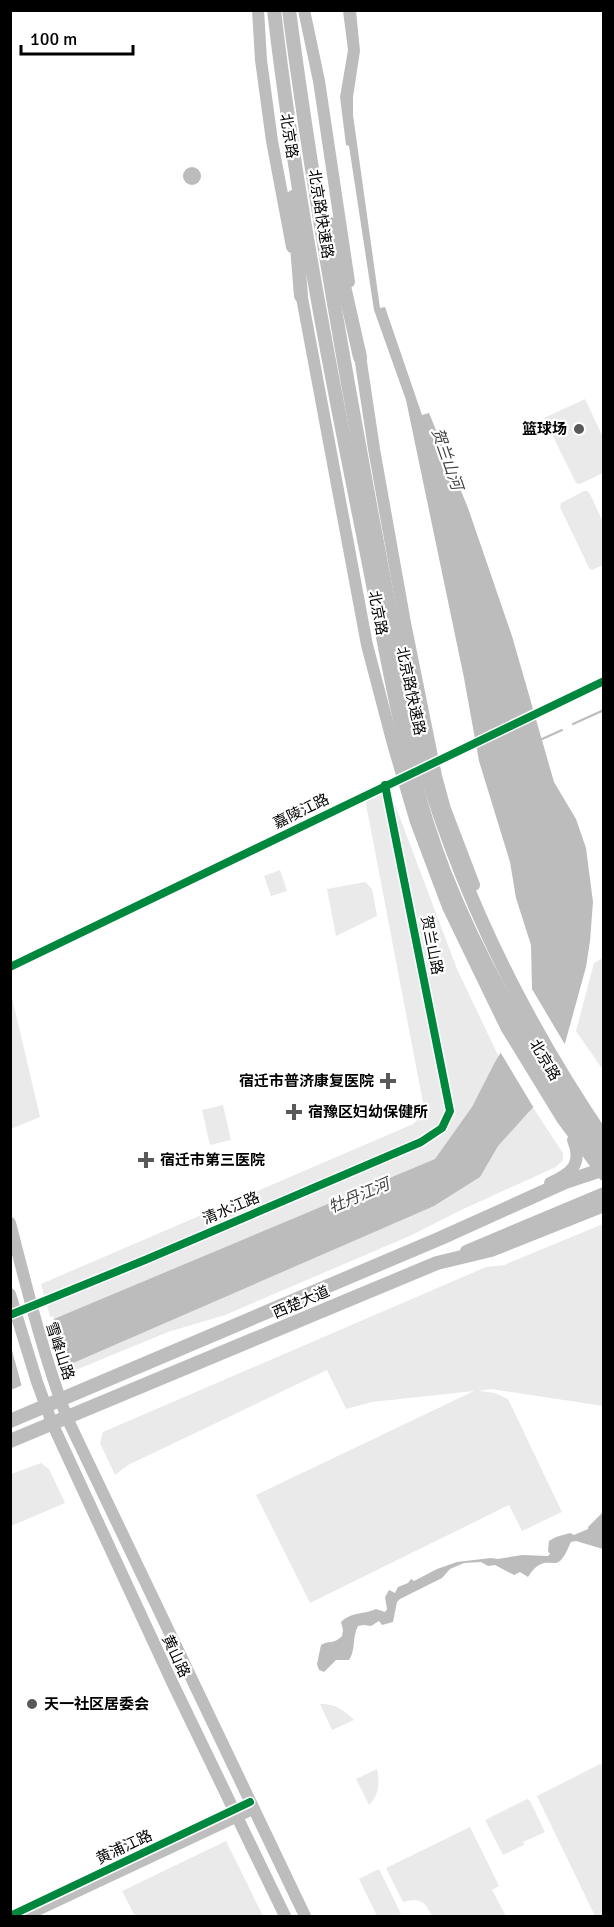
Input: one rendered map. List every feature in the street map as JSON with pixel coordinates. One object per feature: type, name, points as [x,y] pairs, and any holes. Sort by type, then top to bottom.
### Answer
[{"type":"highway","points":[[274,10],[276,87],[294,204],[301,296]]},
{"type":"highway","name":"北京路快速路","points":[[274,10],[317,294],[418,744],[435,803],[495,951],[543,1040],[603,1139]]},
{"type":"highway","name":"北京路快速路","points":[[289,10],[355,460],[414,782],[444,873],[474,941],[499,991],[602,1168]]},
{"type":"highway","points":[[292,31],[308,92],[331,232],[360,357]]},
{"type":"highway","name":"西楚大道","points":[[61,1401],[602,1168]]},
{"type":"highway","points":[[437,1263],[491,1250],[603,1205]]},
{"type":"highway","name":"西楚大道","points":[[10,1441],[437,1263]]},
{"type":"highway","points":[[10,1421],[61,1401]]},
{"type":"main road","name":"北京路","points":[[258,10],[261,60],[272,141],[367,645],[416,822],[448,907],[506,1027],[563,1120],[602,1168]]},
{"type":"main road","name":"北京路","points":[[304,10],[319,81],[374,449],[403,611],[446,809],[500,950],[524,998],[603,1132]]},
{"type":"main road","points":[[427,1244],[558,1180],[571,1171],[578,1161],[578,1152],[563,1120]]},
{"type":"main road","name":"西楚大道","points":[[437,1263],[603,1193]]},
{"type":"main road","name":"雪峰山路","points":[[10,1223],[34,1320],[67,1418]]},
{"type":"main road","name":"雪峰山路","points":[[10,1294],[13,1314],[45,1406]]},
{"type":"main road","name":"黄山路","points":[[45,1406],[163,1664],[285,1917]]},
{"type":"main road","name":"黄山路","points":[[67,1418],[305,1917]]},
{"type":"street","name":"嘉陵江路","points":[[10,967],[603,681]]},
{"type":"street","name":"贺兰山路","points":[[385,785],[450,1111]]},
{"type":"street","name":"清水江路","points":[[13,1314],[421,1142],[442,1128],[450,1111]]},
{"type":"street","name":"黄浦江路","points":[[10,1916],[252,1806]]},
{"type":"street","name":"黄浦江路","points":[[28,1917],[235,1814]]},
{"type":"shaded area","points":[[585,399],[603,437],[603,473],[580,484],[576,483],[544,418]]},
{"type":"shaded area","points":[[584,491],[590,494],[603,522],[603,565],[592,570],[560,507],[561,503]]},
{"type":"shaded area","points":[[379,792],[390,796],[394,802],[457,969],[497,1053],[563,1153],[563,1160],[556,1167],[412,1235],[225,1315],[168,1332],[66,1374],[41,1284],[413,1124],[423,1115],[424,1108],[365,799]]},
{"type":"shaded area","points":[[280,870],[287,891],[271,896],[264,876]]},
{"type":"shaded area","points":[[365,882],[372,889],[377,916],[336,936],[327,889]]},
{"type":"shaded area","points":[[603,958],[603,1070],[576,1031],[594,963]]},
{"type":"shaded area","points":[[10,989],[40,1117],[11,1129],[10,1129]]},
{"type":"shaded area","points":[[223,1105],[231,1140],[210,1145],[202,1110]]},
{"type":"shaded area","points":[[603,1224],[603,1406],[491,1389],[479,1391],[495,1393],[508,1399],[562,1512],[522,1531],[509,1505],[310,1603],[256,1495],[474,1391],[372,1402],[346,1409],[327,1370],[128,1465],[115,1475],[100,1443],[103,1432],[486,1267],[504,1265]]},
{"type":"shaded area","points":[[41,1463],[49,1469],[65,1503],[11,1526],[11,1474]]},
{"type":"shaded area","points":[[320,1704],[338,1708],[354,1720],[332,1730]]},
{"type":"shaded area","points":[[600,1764],[604,1766],[604,1916],[595,1916],[537,1796]]},
{"type":"shaded area","points":[[377,1769],[378,1788],[369,1805],[356,1779]]},
{"type":"shaded area","points":[[527,1799],[545,1832],[503,1855],[485,1820]]},
{"type":"shaded area","points":[[470,1827],[499,1886],[492,1890],[506,1916],[432,1916],[421,1901],[403,1902],[386,1868]]},
{"type":"shaded area","points":[[226,1841],[263,1916],[135,1916],[122,1891]]},
{"type":"shaded area","points":[[379,1869],[401,1914],[377,1916],[359,1879]]},
{"type":"water","points":[[343,11],[356,11],[360,51],[353,97],[353,115],[380,308],[385,307],[422,415],[429,413],[468,508],[512,636],[554,782],[576,819],[586,848],[593,902],[586,967],[564,1047],[536,1104],[498,1146],[480,1177],[434,1206],[11,1390],[11,1337],[435,1159],[472,1107],[521,1019],[532,989],[531,945],[516,898],[510,862],[479,761],[406,400],[374,310],[340,97],[348,50]]},
{"type":"water","points":[[188,167],[196,167],[201,172],[199,183],[188,185],[183,180],[183,172]]},
{"type":"water","points":[[603,1512],[603,1549],[576,1541],[571,1542],[561,1560],[538,1565],[528,1577],[520,1572],[514,1575],[495,1565],[488,1566],[481,1562],[464,1563],[450,1569],[442,1578],[400,1599],[397,1602],[393,1622],[382,1625],[379,1621],[371,1626],[358,1626],[353,1652],[349,1660],[336,1660],[324,1672],[319,1670],[317,1664],[321,1645],[342,1636],[341,1622],[350,1616],[376,1609],[385,1612],[387,1609],[385,1597],[389,1590],[395,1593],[398,1587],[408,1583],[411,1579],[414,1581],[457,1562],[522,1555],[548,1556],[550,1554],[549,1541],[588,1529]]},
{"type":"pier","points":[[532,989],[567,1048],[535,1110],[499,1050],[519,1017]]},
{"type":"pier","points":[[53,1316],[66,1368],[22,1387],[10,1343],[11,1334]]},
{"type":"waterway","points":[[573,724],[604,710]]},
{"type":"waterway","points":[[540,740],[562,730]]},
{"type":"cycle path","points":[[10,967],[604,681]]},
{"type":"cycle path","points":[[10,1315],[421,1142],[442,1128],[450,1111],[385,785]]},
{"type":"cycle path","points":[[10,1916],[250,1802]]},
{"type":"place","name":"篮球场","points":[[579,429]]},
{"type":"place","name":"宿迁市普济康复医院","points":[[388,1081]]},
{"type":"place","name":"宿豫区妇幼保健所","points":[[294,1112]]},
{"type":"place","name":"宿迁市第三医院","points":[[146,1160]]},
{"type":"place","name":"天一社区居委会","points":[[32,1704]]},
{"type":"water label","name":"贺兰山河","points":[[447,459]]},
{"type":"water label","name":"牡丹江河","points":[[359,1196]]}]
